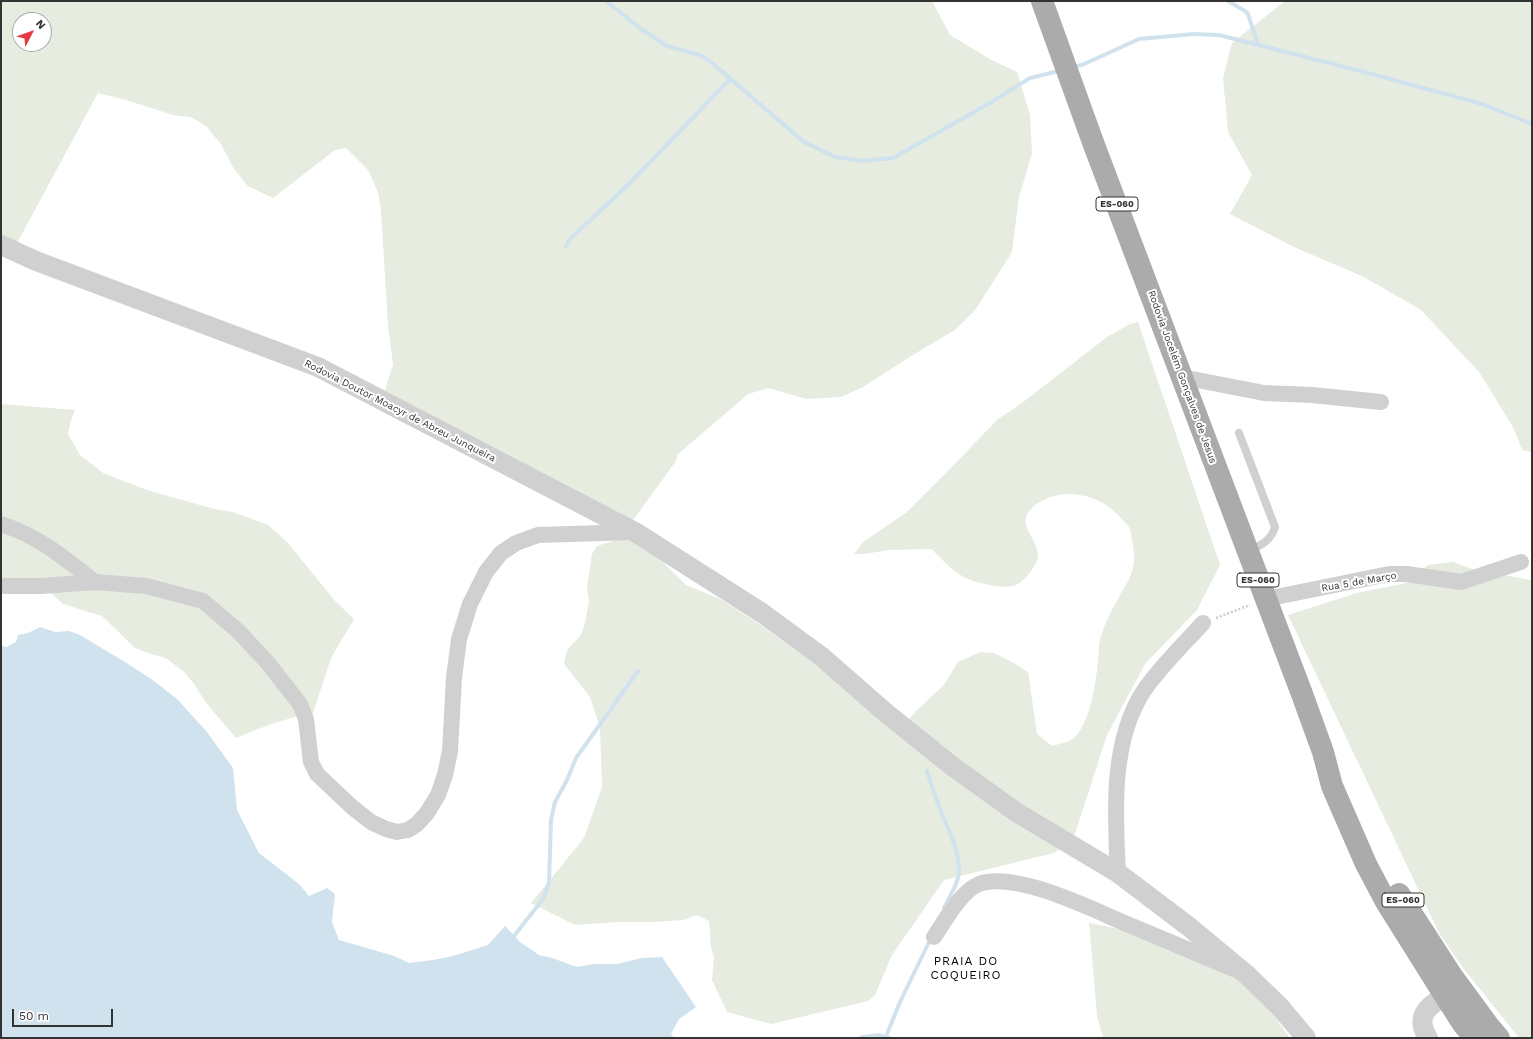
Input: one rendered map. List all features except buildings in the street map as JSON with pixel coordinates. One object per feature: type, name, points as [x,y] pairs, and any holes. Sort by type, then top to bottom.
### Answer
[{"type":"main road","name":"Rodovia Jocelém Gonçalves de Jesus","points":[[1042,1],[1094,144],[1323,752],[1332,786],[1366,864],[1386,902],[1463,1024],[1487,1034]]},
{"type":"main road","name":"Rodovia Jocelém Gonçalves de Jesus","points":[[1323,752],[1343,784],[1371,845],[1389,878],[1487,1034]]},
{"type":"street","name":"Rodovia Doutor Moacyr de Abreu Junqueira","points":[[1,245],[36,261],[318,367],[635,532],[762,613],[822,657],[886,713],[952,766],[1016,812],[1118,873],[1188,926],[1246,974],[1280,1007],[1306,1038]]},
{"type":"street","points":[[1182,377],[1264,393],[1312,395],[1381,402]]},
{"type":"street","points":[[1,524],[21,531],[54,550],[95,582]]},
{"type":"street","points":[[5,586],[41,586],[95,582],[146,586],[203,601],[238,631],[267,662],[300,704],[306,719],[311,762],[317,774],[352,807],[371,822],[397,832],[408,830],[412,827],[427,813],[438,795],[445,775],[450,751],[454,678],[459,639],[474,598],[486,572],[501,553],[516,543],[538,535],[635,532]]},
{"type":"street","name":"Rua 5 de Março","points":[[1266,599],[1389,574],[1407,574],[1461,582],[1521,562]]},
{"type":"street","points":[[1118,873],[1116,802],[1123,745],[1131,717],[1144,691],[1161,668],[1203,623]]},
{"type":"street","points":[[934,937],[957,904],[969,890],[979,884],[996,881],[1016,883],[1054,894],[1246,974]]},
{"type":"street","points":[[1428,1038],[1422,1028],[1423,1016],[1434,1003],[1445,996]]},
{"type":"lane","points":[[1239,433],[1275,527],[1273,533],[1266,542],[1247,552]]},
{"type":"path","points":[[1203,623],[1266,599]]},
{"type":"shaded area","points":[[1,1],[932,1],[950,35],[990,59],[1017,72],[1030,115],[1032,153],[1019,197],[1012,252],[976,309],[955,330],[863,387],[841,397],[806,399],[769,388],[748,394],[678,454],[676,461],[623,534],[379,410],[393,364],[388,326],[381,210],[378,192],[368,170],[346,148],[335,150],[273,198],[248,186],[234,169],[221,144],[206,126],[191,117],[173,115],[98,93],[16,245],[1,241]]},
{"type":"shaded area","points":[[1285,1],[1532,1],[1532,452],[1522,450],[1514,429],[1480,373],[1421,310],[1364,277],[1294,247],[1230,214],[1252,175],[1228,132],[1223,78],[1232,43]]},
{"type":"shaded area","points":[[1138,322],[1220,565],[1197,610],[1145,664],[1107,735],[1073,840],[1054,853],[944,880],[892,955],[875,995],[868,1001],[771,1024],[727,1012],[712,980],[714,958],[711,947],[709,921],[697,915],[683,920],[575,925],[531,903],[584,838],[602,787],[600,727],[590,697],[564,664],[567,650],[580,636],[584,627],[589,602],[587,587],[592,554],[597,546],[619,539],[635,541],[647,546],[686,585],[720,599],[756,622],[812,662],[881,715],[896,734],[917,710],[943,686],[958,662],[980,652],[994,653],[1028,672],[1037,734],[1052,746],[1072,739],[1084,725],[1088,714],[1094,690],[1100,642],[1103,631],[1112,609],[1129,579],[1133,568],[1134,551],[1129,527],[1112,509],[1101,502],[1077,494],[1064,494],[1040,502],[1030,510],[1026,516],[1028,529],[1037,549],[1038,556],[1036,563],[1025,578],[1016,585],[1011,586],[1005,587],[991,585],[966,578],[952,569],[931,549],[889,550],[854,554],[863,542],[907,512],[998,419],[1022,403],[1107,337],[1130,324]]},
{"type":"shaded area","points":[[1,404],[75,410],[68,434],[80,455],[103,473],[147,490],[214,509],[233,512],[268,525],[288,543],[335,601],[354,619],[331,658],[313,713],[274,723],[236,738],[207,704],[184,672],[166,658],[135,648],[102,616],[63,604],[45,588],[1,589]]},
{"type":"shaded area","points":[[1453,562],[1478,571],[1532,580],[1532,1038],[1520,1038],[1516,1034],[1463,968],[1439,933],[1288,615],[1357,593],[1406,583],[1428,565]]},
{"type":"shaded area","points":[[1089,923],[1125,930],[1247,978],[1290,1038],[1103,1038],[1097,1016]]},
{"type":"water","points":[[40,627],[55,632],[69,631],[80,635],[154,681],[177,699],[207,732],[233,768],[237,810],[259,853],[299,884],[309,896],[327,888],[335,894],[332,922],[339,940],[394,956],[409,963],[453,956],[488,945],[505,926],[520,942],[539,955],[577,967],[595,964],[617,964],[642,958],[662,957],[696,1007],[679,1019],[671,1034],[674,1038],[1,1038],[1,646],[7,647],[16,642],[18,635],[28,633]]},
{"type":"water","points":[[879,1033],[896,1038],[856,1038],[862,1035]]},
{"type":"waterway","points":[[606,1],[641,29],[667,46],[700,55],[711,62],[804,142],[835,157],[863,161],[893,158],[990,103],[1030,78],[1059,71]]},
{"type":"waterway","points":[[1228,1],[1248,14],[1258,45]]},
{"type":"waterway","points":[[1072,67],[1082,65],[1139,39],[1194,34],[1219,35],[1482,104],[1532,124]]},
{"type":"waterway","points":[[566,246],[571,238],[630,183],[730,79]]},
{"type":"waterway","points":[[514,936],[543,899],[549,883],[551,820],[555,802],[567,780],[576,758],[638,671]]},
{"type":"waterway","points":[[927,771],[959,863],[959,876],[944,908]]},
{"type":"waterway","points":[[887,1034],[900,1002],[931,938]]},
{"type":"district","name":"PRAIA DO COQUEIRO","points":[[966,968]]}]
